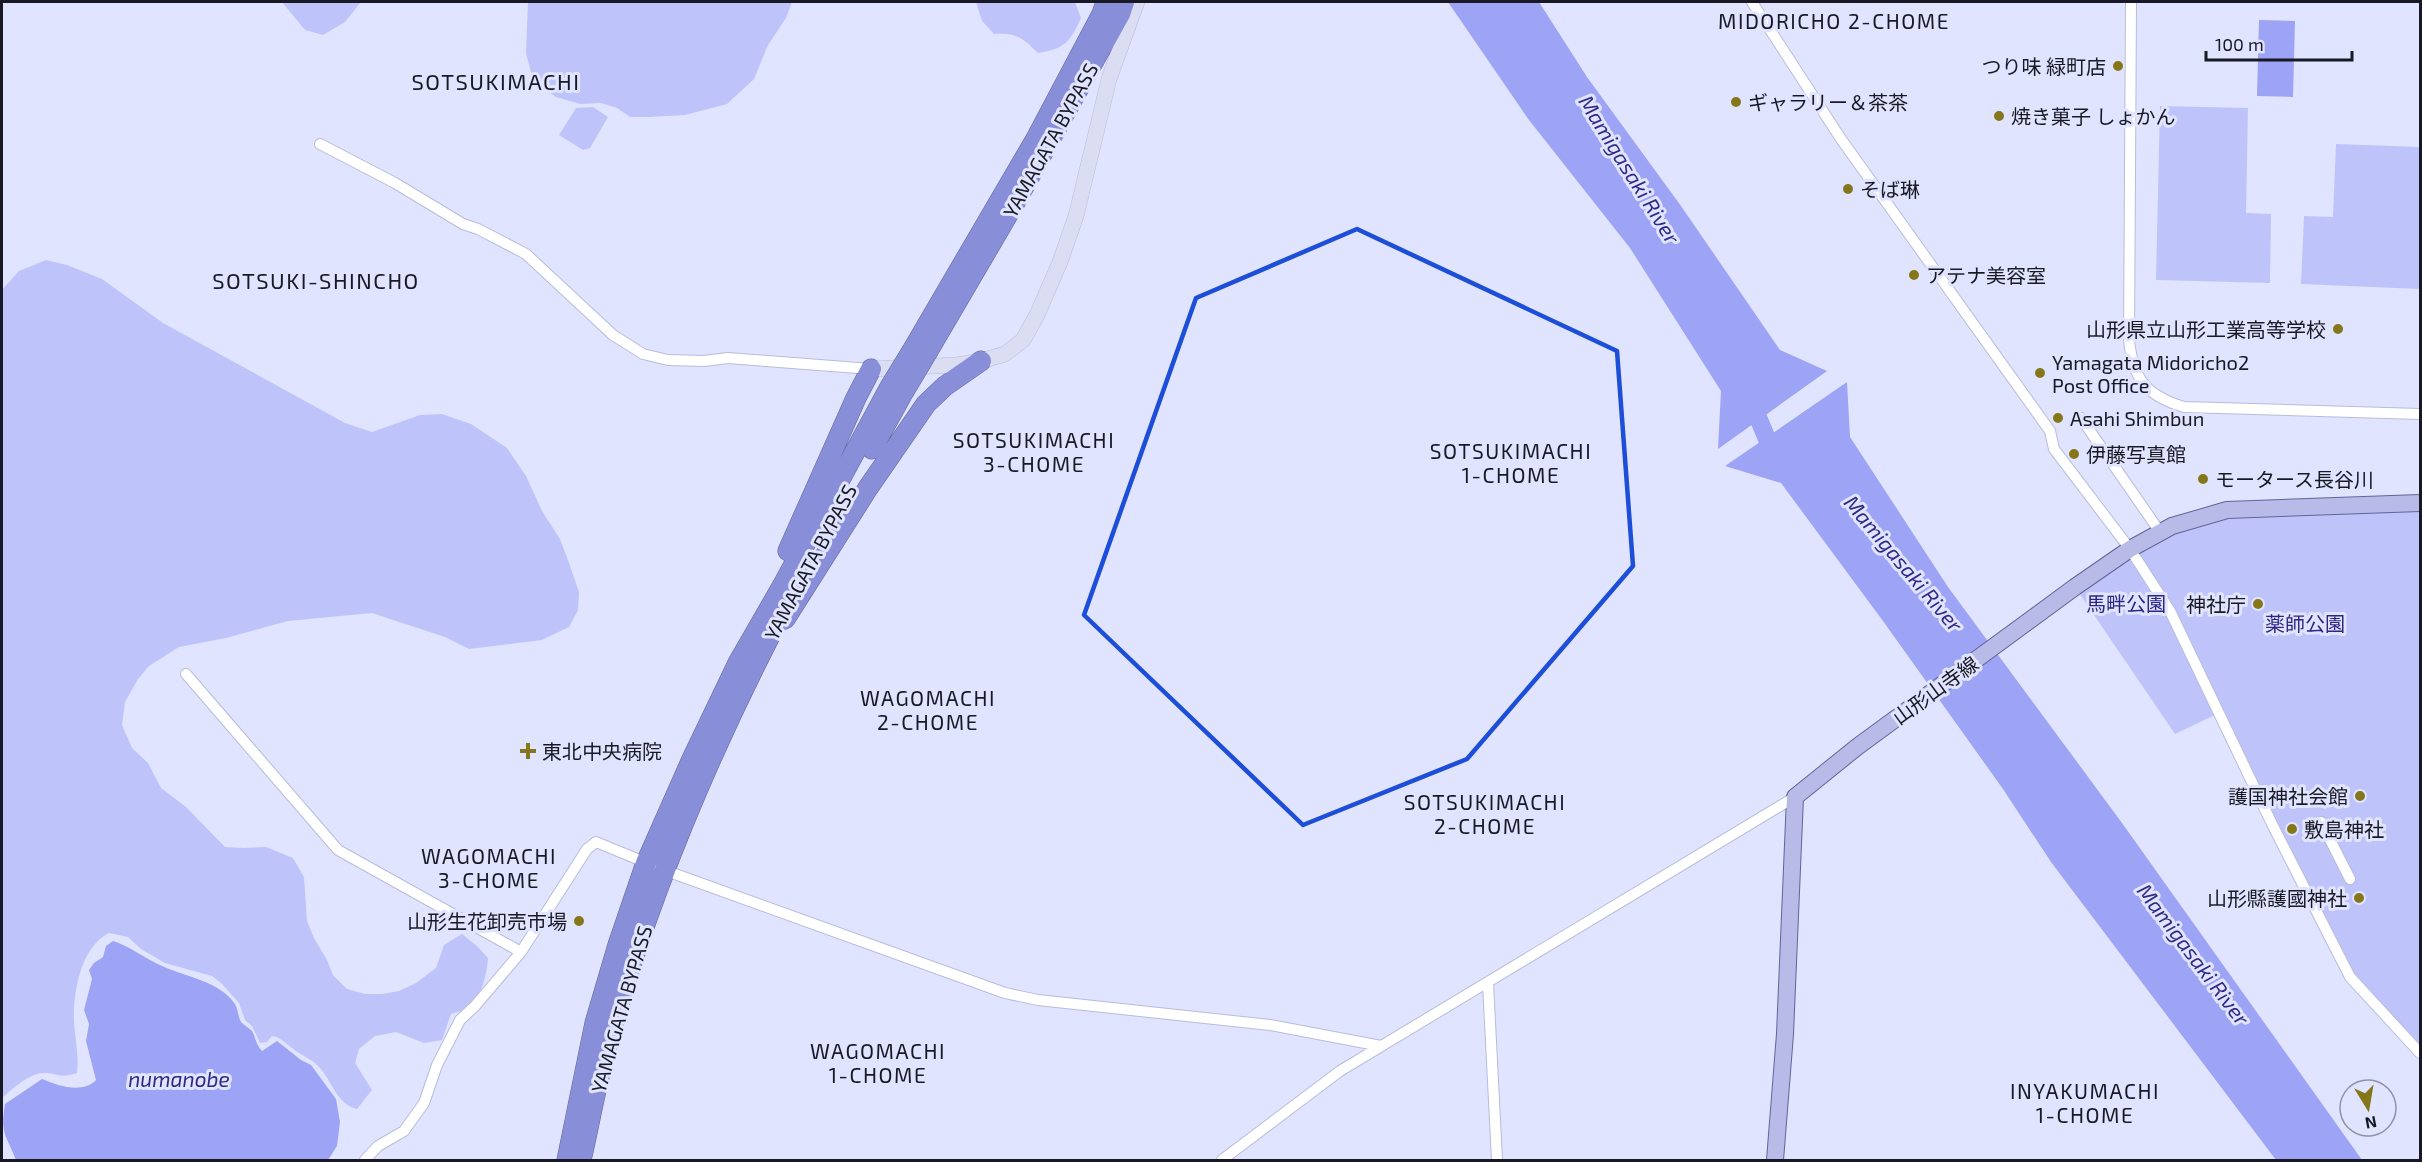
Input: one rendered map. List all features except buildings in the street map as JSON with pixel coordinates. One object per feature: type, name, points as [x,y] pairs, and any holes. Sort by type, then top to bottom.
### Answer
[{"type":"highway","name":"YAMAGATA BYPASS","points":[[920,351],[1037,137],[1102,14],[1106,2]]},
{"type":"highway","name":"YAMAGATA BYPASS","points":[[567,1161],[595,1023],[618,945],[655,866],[709,762],[746,665],[897,389],[1017,200],[1120,14],[1124,2]]},
{"type":"highway","points":[[746,665],[926,404],[945,386],[981,361]]},
{"type":"highway","points":[[746,665],[856,398],[872,369]]},
{"type":"highway","name":"YAMAGATA BYPASS","points":[[581,1161],[607,1043],[633,956],[655,866]]},
{"type":"main road","name":"山形山寺線","points":[[1795,797],[1857,747],[2075,587],[2130,549],[2160,532],[2196,517],[2227,510],[2421,503]]},
{"type":"main road","points":[[1775,1161],[1785,1034],[1795,797]]},
{"type":"street","points":[[320,144],[395,183],[463,224],[526,254],[613,335],[643,354],[669,360],[704,361],[728,358],[872,369],[957,365],[981,361],[1005,354],[1023,340],[1037,315],[1076,216],[1109,79],[1137,2]]},
{"type":"street","points":[[1752,2],[1841,140],[2050,431],[2054,449],[2130,549],[2170,611],[2272,824],[2350,977],[2421,1053]]},
{"type":"street","points":[[2131,2],[2129,340],[2132,363],[2138,377],[2162,400],[2184,407],[2421,414]]},
{"type":"street","points":[[2081,418],[2160,532]]},
{"type":"street","points":[[186,674],[338,850],[521,952]]},
{"type":"street","points":[[1222,1161],[1340,1071],[1795,797]]},
{"type":"street","points":[[2321,822],[2350,879]]},
{"type":"street","points":[[365,1161],[378,1146],[404,1131],[424,1103],[437,1065],[460,1020],[475,1006],[521,952],[587,849],[596,842],[655,866],[1005,993],[1038,1000],[1270,1025],[1381,1046]]},
{"type":"street","points":[[1488,983],[1497,1161]]},
{"type":"highlighted area","points":[[1357,229],[1617,351],[1633,566],[1467,759],[1303,825],[1084,615],[1196,298]]},
{"type":"green space","points":[[282,2],[361,2],[345,22],[323,35],[305,30]]},
{"type":"green space","points":[[528,2],[792,2],[786,18],[768,45],[754,79],[727,104],[685,115],[630,117],[617,108],[601,103],[580,104],[556,97],[533,80],[526,53]]},
{"type":"green space","points":[[976,2],[1075,2],[1081,18],[1066,43],[1055,49],[1038,53],[1019,37],[994,34],[982,21]]},
{"type":"green space","points":[[2160,106],[2248,108],[2246,213],[2271,214],[2270,283],[2156,280]]},
{"type":"green space","points":[[593,107],[608,117],[590,148],[583,150],[559,135],[576,108]]},
{"type":"green space","points":[[2336,144],[2420,147],[2420,289],[2301,284],[2304,216],[2333,217]]},
{"type":"green space","points":[[46,260],[67,265],[102,279],[163,323],[345,423],[372,432],[420,415],[442,414],[471,424],[507,448],[526,476],[542,511],[560,539],[569,563],[579,592],[578,610],[569,627],[542,640],[469,649],[445,637],[372,613],[288,621],[226,638],[179,647],[149,666],[138,679],[125,702],[122,725],[132,748],[148,763],[161,788],[186,807],[225,847],[266,847],[293,858],[304,877],[307,921],[314,938],[333,975],[347,989],[365,994],[382,994],[399,991],[416,983],[436,968],[444,945],[462,934],[488,958],[485,977],[474,1003],[451,1014],[442,1040],[424,1043],[396,1032],[375,1036],[359,1049],[355,1063],[372,1090],[357,1109],[344,1102],[316,1064],[282,1040],[272,1036],[267,1042],[260,1043],[252,1026],[245,1020],[239,1003],[212,976],[165,963],[141,949],[128,937],[109,933],[99,940],[85,959],[77,984],[74,1021],[77,1073],[62,1076],[43,1073],[32,1076],[2,1098],[2,290],[19,271]]},
{"type":"green space","name":"薬師公園","points":[[2420,503],[2420,1051],[2353,975],[2219,713],[2175,734],[2075,587],[2196,517]]},
{"type":"water","points":[[1448,2],[1539,2],[1587,77],[1681,206],[1780,350],[1827,371],[1718,449],[1721,391],[1630,248],[1529,120]]},
{"type":"water","points":[[2259,20],[2295,21],[2293,97],[2257,96]]},
{"type":"water","points":[[1847,382],[1850,437],[1948,587],[2122,823],[2338,1126],[2338,1138],[2346,1138],[2362,1160],[2276,1160],[2051,862],[2003,789],[1781,483],[1725,466]]},
{"type":"water","name":"numanobe","points":[[113,941],[162,966],[202,980],[220,990],[235,1004],[241,1022],[252,1031],[262,1051],[277,1041],[311,1065],[336,1099],[340,1122],[337,1146],[328,1160],[16,1160],[4,1128],[5,1104],[42,1079],[77,1088],[96,1080],[86,1041],[89,1024],[84,1010],[92,979],[89,970],[103,957],[106,946]]},
{"type":"waterway","name":"Mamigasaki River","points":[[1750,398],[1767,439],[1780,455]]},
{"type":"place","name":"つり味 緑町店","points":[[2118,66]]},
{"type":"place","name":"ギャラリー＆茶茶","points":[[1736,102]]},
{"type":"place","name":"焼き菓子 しょかん","points":[[1999,116]]},
{"type":"place","name":"そば琳","points":[[1848,189]]},
{"type":"place","name":"アテナ美容室","points":[[1914,275]]},
{"type":"place","name":"山形県立山形工業高等学校","points":[[2338,329]]},
{"type":"place","name":"Yamagata Midoricho2 Post Office","points":[[2040,373]]},
{"type":"place","name":"Asahi Shimbun","points":[[2058,418]]},
{"type":"place","name":"伊藤写真館","points":[[2074,454]]},
{"type":"place","name":"モータース長谷川","points":[[2203,479]]},
{"type":"place","name":"神社庁","points":[[2258,604]]},
{"type":"place","name":"東北中央病院","points":[[528,751]]},
{"type":"place","name":"護国神社会館","points":[[2360,796]]},
{"type":"place","name":"敷島神社","points":[[2292,829]]},
{"type":"place","name":"山形縣護國神社","points":[[2359,898]]},
{"type":"place","name":"山形生花卸売市場","points":[[579,921]]},
{"type":"district","name":"MIDORICHO 2-CHOME","points":[[1834,20]]},
{"type":"district","name":"SOTSUKIMACHI","points":[[496,81]]},
{"type":"district","name":"SOTSUKI-SHINCHO","points":[[316,280]]},
{"type":"district","name":"SOTSUKIMACHI 3-CHOME","points":[[1034,451]]},
{"type":"district","name":"SOTSUKIMACHI 1-CHOME","points":[[1511,462]]},
{"type":"district","name":"WAGOMACHI 2-CHOME","points":[[928,709]]},
{"type":"district","name":"SOTSUKIMACHI 2-CHOME","points":[[1485,813]]},
{"type":"district","name":"WAGOMACHI 3-CHOME","points":[[489,867]]},
{"type":"district","name":"WAGOMACHI 1-CHOME","points":[[878,1062]]},
{"type":"district","name":"INYAKUMACHI 1-CHOME","points":[[2085,1102]]},
{"type":"park label","name":"馬畔公園","points":[[2126,603]]}]
